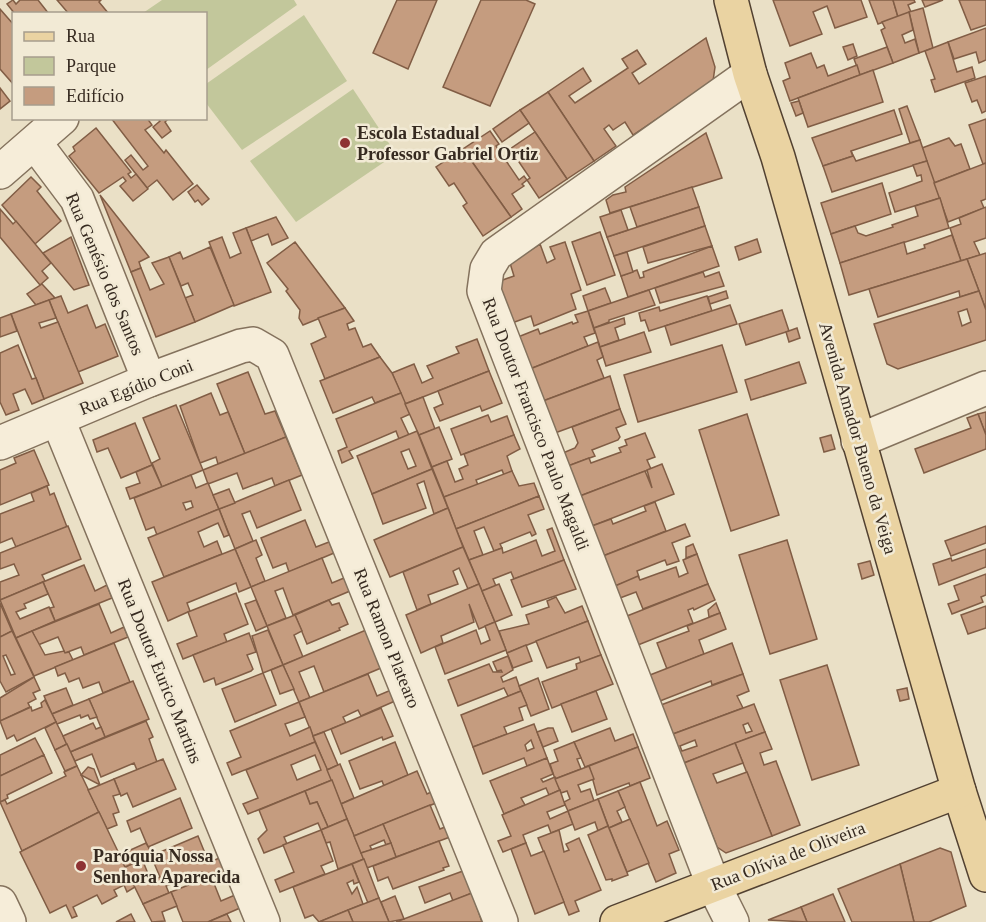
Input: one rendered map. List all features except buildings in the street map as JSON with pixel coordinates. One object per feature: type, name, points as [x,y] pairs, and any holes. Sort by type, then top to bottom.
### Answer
[{"type":"main road","name":"Avenida Amador Bueno da Veiga","points":[[731,0],[750,74],[778,157],[959,791],[986,875]]},
{"type":"main road","name":"Rua Olívia de Oliveira","points":[[617,922],[959,791]]},
{"type":"street","name":"Rua Doutor Francisco Paulo Magaldi","points":[[732,922],[713,884],[484,291],[484,280],[487,269],[496,254],[750,74]]},
{"type":"street","points":[[0,172],[60,120]]},
{"type":"street","name":"Rua Genésio dos Santos","points":[[35,143],[77,199],[149,380]]},
{"type":"street","name":"Rua Egídio Coni","points":[[0,442],[58,420],[149,380],[241,346],[253,344],[272,355]]},
{"type":"street","name":"Rua Ramon Platearo","points":[[272,355],[501,922]]},
{"type":"street","points":[[858,441],[986,388]]},
{"type":"street","name":"Rua Doutor Eurico Martins","points":[[58,420],[263,922]]},
{"type":"street","points":[[0,903],[9,922]]},
{"type":"green space","points":[[162,0],[294,0],[297,5],[207,69],[207,12],[144,12]]},
{"type":"green space","points":[[304,15],[347,81],[242,150],[207,104],[207,83]]},
{"type":"green space","points":[[353,89],[396,154],[296,222],[250,161]]},
{"type":"place","name":"Escola Estadual Professor Gabriel Ortiz","points":[[345,143]]},
{"type":"place","name":"Paróquia Nossa Senhora Aparecida","points":[[81,866]]}]
